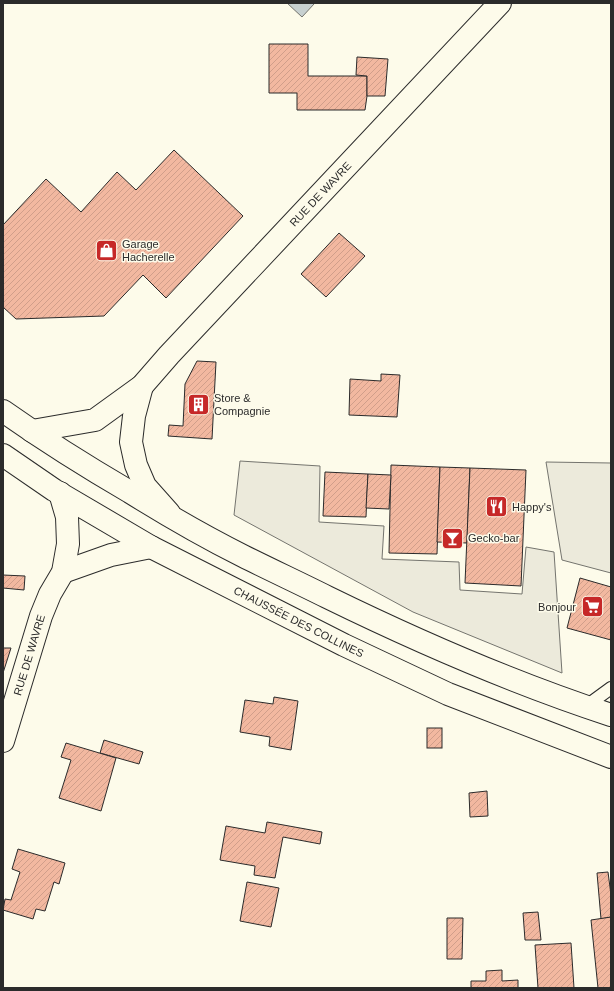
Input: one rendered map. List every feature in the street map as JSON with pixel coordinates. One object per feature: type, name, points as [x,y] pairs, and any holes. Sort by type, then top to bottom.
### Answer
[{"type":"main road","name":"RUE DE WAVRE","points":[[32,431],[95,420],[142,386],[169,355],[500,3]]},
{"type":"main road","name":"RUE DE WAVRE","points":[[142,386],[134,416],[131,442],[136,465],[145,486],[174,519]]},
{"type":"main road","points":[[3,411],[88,467],[174,519],[242,556],[359,612],[471,663],[585,707],[611,715]]},
{"type":"main road","name":"CHAUSSÉE DES COLLINES","points":[[3,455],[60,493],[152,547],[344,645],[448,694],[611,757]]},
{"type":"main road","name":"RUE DE WAVRE","points":[[3,741],[41,616],[50,594],[63,572],[68,544],[67,517],[60,493]]},
{"type":"main road","points":[[63,572],[111,555],[152,547]]},
{"type":"lane","points":[[585,707],[611,688]]},
{"type":"shaded area","points":[[287,3],[313,3],[314,4],[302,17]]},
{"type":"shaded area","points":[[240,461],[320,466],[319,522],[384,526],[382,559],[459,562],[460,590],[522,594],[526,547],[554,552],[562,673],[413,612],[234,515]]},
{"type":"shaded area","points":[[546,462],[611,463],[611,573],[562,560]]},
{"type":"building","points":[[269,44],[308,44],[308,76],[367,76],[365,110],[297,110],[297,93],[269,93]]},
{"type":"building","points":[[357,57],[388,59],[385,96],[367,96],[367,76],[356,75]]},
{"type":"building","name":"Garage Hacherelle","points":[[174,150],[243,216],[166,298],[143,275],[104,316],[16,319],[3,307],[3,225],[46,179],[81,212],[117,172],[136,190]]},
{"type":"building","points":[[339,233],[365,256],[326,297],[301,274]]},
{"type":"building","name":"Store & Compagnie","points":[[197,361],[216,362],[212,439],[168,436],[169,425],[183,426],[185,384]]},
{"type":"building","points":[[381,374],[400,375],[397,417],[349,415],[350,379],[381,381]]},
{"type":"building","points":[[391,465],[440,467],[437,554],[389,553]]},
{"type":"building","points":[[440,467],[470,468],[467,543],[437,542]]},
{"type":"building","name":"Happy's","points":[[470,468],[526,470],[521,586],[465,583]]},
{"type":"building","points":[[325,472],[368,474],[366,517],[323,516]]},
{"type":"building","points":[[368,474],[391,475],[389,509],[366,508]]},
{"type":"building","points":[[3,575],[25,576],[24,590],[3,588]]},
{"type":"building","name":"Bonjour","points":[[580,578],[611,587],[611,640],[567,628]]},
{"type":"building","points":[[3,648],[11,648],[3,673]]},
{"type":"building","points":[[274,697],[298,701],[291,750],[269,746],[270,737],[240,732],[245,700],[273,704]]},
{"type":"building","points":[[427,728],[442,728],[442,748],[427,748]]},
{"type":"building","points":[[104,740],[143,752],[139,764],[100,753]]},
{"type":"building","points":[[66,743],[116,758],[101,811],[59,798],[71,760],[61,757]]},
{"type":"building","points":[[487,791],[488,816],[470,817],[469,793]]},
{"type":"building","points":[[267,822],[322,832],[320,844],[283,837],[275,878],[254,875],[255,866],[220,860],[226,826],[265,833]]},
{"type":"building","points":[[18,849],[65,863],[59,884],[54,882],[45,911],[36,909],[33,919],[3,910],[5,899],[11,900],[20,872],[12,869]]},
{"type":"building","points":[[608,872],[611,895],[611,917],[601,919],[597,873]]},
{"type":"building","points":[[247,882],[279,888],[271,927],[240,921]]},
{"type":"building","points":[[538,912],[541,940],[525,940],[523,913]]},
{"type":"building","points":[[611,917],[611,988],[598,988],[591,920]]},
{"type":"building","points":[[447,918],[463,918],[462,959],[447,959]]},
{"type":"building","points":[[571,943],[574,988],[538,988],[535,945]]},
{"type":"building","points":[[502,970],[502,981],[518,980],[518,988],[471,988],[471,981],[486,981],[486,971]]},
{"type":"place","name":"Garage Hacherelle","points":[[107,250]]},
{"type":"place","name":"Store & Compagnie","points":[[199,404]]},
{"type":"place","name":"Happy's","points":[[496,507]]},
{"type":"place","name":"Gecko-bar","points":[[453,538]]},
{"type":"place","name":"Bonjour","points":[[592,607]]}]
